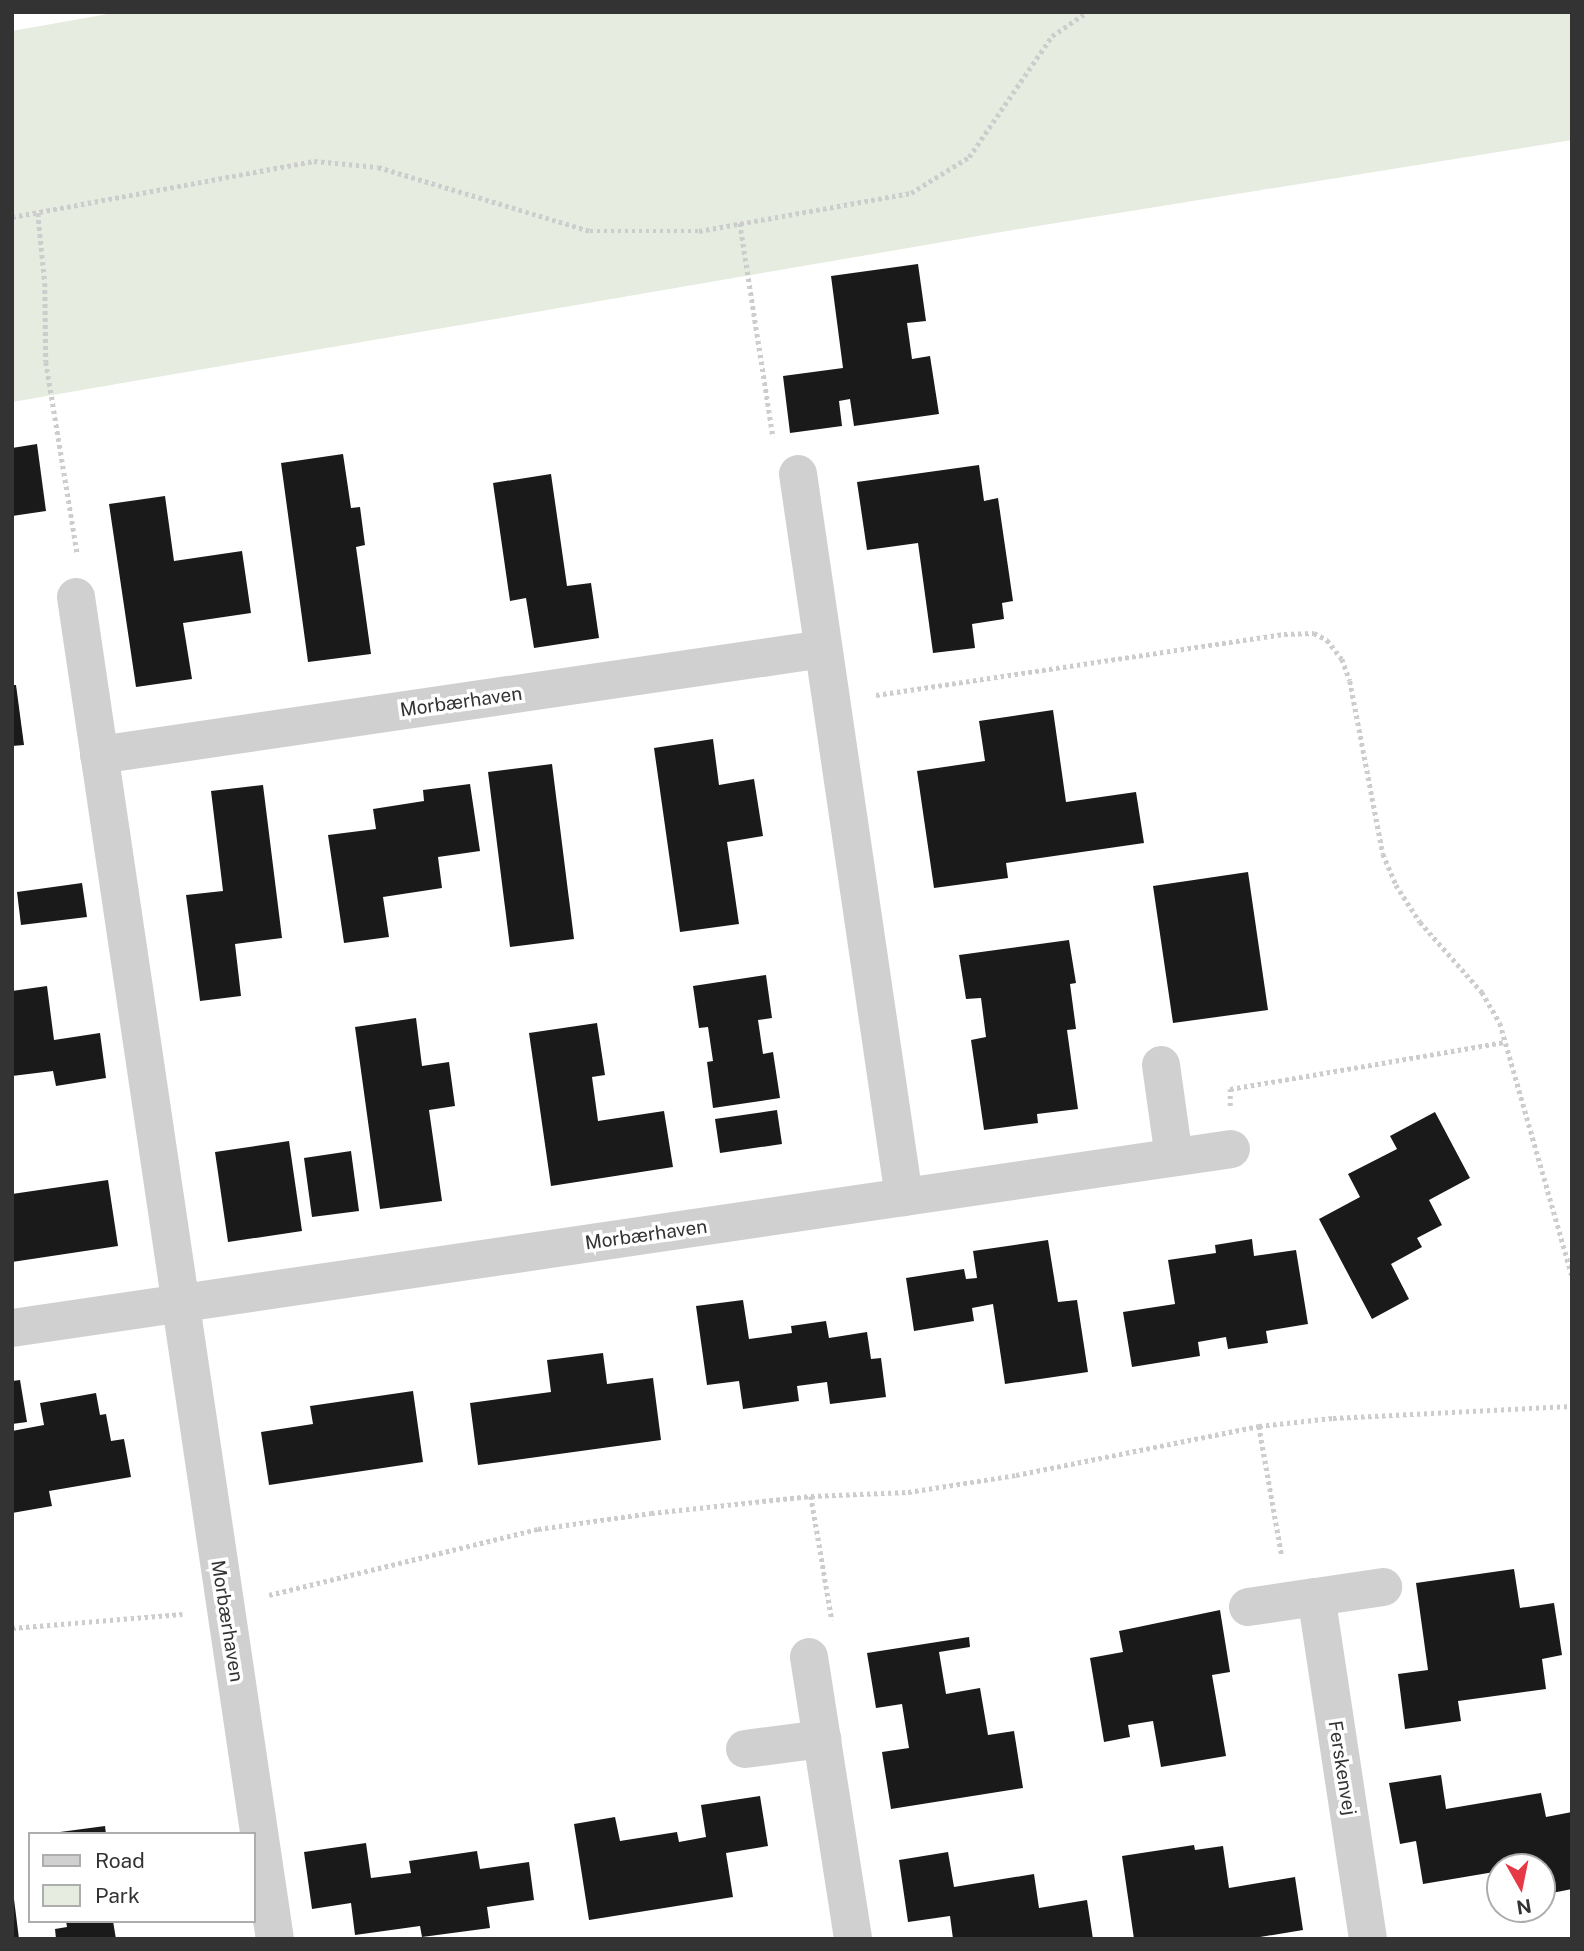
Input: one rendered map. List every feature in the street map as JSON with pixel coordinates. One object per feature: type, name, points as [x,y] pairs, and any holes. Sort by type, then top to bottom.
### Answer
[{"type":"street","points":[[798,474],[904,1197]]},
{"type":"street","name":"Morbærhaven","points":[[76,597],[275,1939]]},
{"type":"street","name":"Morbærhaven","points":[[99,755],[823,649]]},
{"type":"street","points":[[1161,1065],[1174,1157]]},
{"type":"street","name":"Morbærhaven","points":[[12,1328],[1231,1149]]},
{"type":"street","points":[[1248,1607],[1383,1587]]},
{"type":"street","name":"Ferskenvej","points":[[1316,1597],[1368,1939]]},
{"type":"street","points":[[809,1657],[853,1939]]},
{"type":"street","points":[[746,1749],[822,1739]]},
{"type":"path","points":[[12,218],[314,161],[378,167],[590,231],[699,231],[911,193],[969,157],[1052,36],[1087,12]]},
{"type":"path","points":[[38,213],[45,283],[46,362],[81,581],[76,597]]},
{"type":"path","points":[[740,223],[777,468],[798,474]]},
{"type":"path","points":[[831,701],[1270,636],[1314,633],[1327,640],[1342,659],[1350,681],[1383,854],[1396,885],[1420,922],[1482,992],[1500,1023],[1572,1276]]},
{"type":"path","points":[[1231,1149],[1230,1089],[1506,1042]]},
{"type":"path","points":[[12,1628],[165,1618],[537,1529],[651,1513],[811,1496],[908,1492],[1016,1475],[1259,1426],[1333,1418],[1572,1406]]},
{"type":"path","points":[[1259,1426],[1285,1572],[1316,1597]]},
{"type":"path","points":[[809,1657],[835,1640],[811,1496]]},
{"type":"green space","points":[[119,12],[1572,12],[1572,140],[1007,231],[12,402],[12,31]]},
{"type":"building","points":[[918,264],[926,321],[907,323],[912,359],[930,356],[939,414],[854,426],[850,399],[839,401],[842,426],[790,433],[783,376],[843,368],[831,276]]},
{"type":"building","points":[[37,444],[46,511],[12,516],[12,448]]},
{"type":"building","points":[[343,454],[351,508],[360,507],[365,545],[356,547],[371,654],[308,662],[281,463]]},
{"type":"building","points":[[979,465],[984,501],[998,498],[1013,601],[1002,603],[1004,619],[972,624],[975,648],[933,653],[918,543],[867,550],[857,482]]},
{"type":"building","points":[[551,474],[567,586],[591,583],[599,638],[534,648],[526,598],[510,601],[493,483]]},
{"type":"building","points":[[165,496],[174,561],[242,551],[251,613],[183,623],[192,679],[136,687],[109,504]]},
{"type":"building","points":[[12,685],[16,685],[24,745],[12,746]]},
{"type":"building","points":[[1053,710],[1066,802],[1136,792],[1144,843],[1006,863],[1008,878],[934,888],[917,771],[985,761],[979,721]]},
{"type":"building","points":[[713,739],[719,785],[754,779],[763,836],[727,842],[739,924],[680,932],[654,748]]},
{"type":"building","points":[[552,764],[574,939],[510,947],[488,772]]},
{"type":"building","points":[[470,784],[480,851],[438,857],[442,888],[383,897],[389,937],[344,943],[328,835],[376,829],[373,809],[424,801],[423,790]]},
{"type":"building","points":[[263,785],[282,938],[235,944],[241,996],[200,1001],[186,895],[223,891],[211,791]]},
{"type":"building","points":[[1248,872],[1268,1010],[1173,1023],[1153,886]]},
{"type":"building","points":[[82,883],[87,917],[21,925],[17,892]]},
{"type":"building","points":[[1069,940],[1076,983],[1070,984],[1076,1029],[1067,1030],[1078,1109],[1037,1114],[1038,1123],[984,1130],[971,1040],[986,1037],[981,998],[966,999],[959,955]]},
{"type":"building","points":[[766,975],[772,1018],[758,1020],[763,1054],[773,1052],[780,1098],[713,1108],[707,1062],[713,1061],[708,1027],[699,1028],[693,986]]},
{"type":"building","points":[[47,986],[54,1040],[100,1033],[106,1078],[56,1086],[53,1071],[12,1076],[12,991]]},
{"type":"building","points":[[416,1018],[422,1066],[449,1062],[455,1106],[429,1110],[442,1201],[380,1209],[355,1027]]},
{"type":"building","points":[[597,1023],[605,1075],[592,1077],[598,1121],[664,1111],[673,1167],[551,1186],[529,1033]]},
{"type":"building","points":[[777,1110],[782,1144],[720,1153],[715,1119]]},
{"type":"building","points":[[1435,1112],[1470,1178],[1429,1200],[1442,1225],[1417,1238],[1422,1247],[1391,1264],[1409,1299],[1372,1319],[1319,1219],[1360,1197],[1348,1174],[1397,1149],[1390,1136]]},
{"type":"building","points":[[289,1141],[302,1231],[228,1242],[215,1152]]},
{"type":"building","points":[[351,1151],[359,1211],[312,1217],[304,1158]]},
{"type":"building","points":[[108,1180],[118,1246],[12,1262],[12,1194]]},
{"type":"building","points":[[1252,1239],[1254,1256],[1296,1250],[1308,1324],[1266,1331],[1268,1343],[1228,1349],[1226,1337],[1198,1342],[1200,1356],[1132,1367],[1123,1312],[1175,1304],[1168,1260],[1216,1253],[1215,1245]]},
{"type":"building","points":[[1048,1240],[1058,1302],[1077,1300],[1088,1372],[1005,1384],[993,1304],[972,1308],[974,1321],[914,1331],[906,1278],[964,1269],[966,1279],[977,1278],[973,1251]]},
{"type":"building","points":[[743,1300],[749,1339],[792,1333],[791,1326],[826,1321],[829,1338],[867,1332],[871,1359],[881,1358],[886,1397],[830,1404],[827,1382],[797,1386],[799,1401],[743,1409],[739,1381],[707,1385],[696,1306]]},
{"type":"building","points":[[603,1353],[607,1384],[653,1378],[661,1440],[478,1465],[470,1403],[551,1392],[547,1360]]},
{"type":"building","points":[[20,1380],[27,1422],[12,1424],[12,1381]]},
{"type":"building","points":[[413,1391],[423,1462],[269,1485],[261,1432],[313,1424],[310,1406]]},
{"type":"building","points":[[96,1393],[100,1415],[106,1414],[111,1441],[124,1439],[131,1477],[49,1491],[52,1506],[12,1513],[12,1431],[44,1425],[40,1403]]},
{"type":"building","points":[[1514,1569],[1520,1608],[1554,1603],[1562,1655],[1542,1659],[1546,1689],[1458,1701],[1461,1721],[1405,1729],[1398,1674],[1428,1670],[1416,1583]]},
{"type":"building","points":[[1220,1610],[1230,1672],[1212,1675],[1226,1756],[1161,1767],[1153,1721],[1128,1725],[1130,1737],[1104,1742],[1090,1658],[1123,1652],[1119,1631]]},
{"type":"building","points":[[969,1637],[970,1647],[939,1652],[946,1694],[980,1688],[988,1735],[1014,1731],[1023,1788],[891,1809],[882,1752],[909,1748],[902,1704],[876,1708],[867,1653]]},
{"type":"building","points":[[1441,1775],[1446,1809],[1541,1793],[1546,1817],[1572,1812],[1572,1889],[1556,1892],[1556,1853],[1486,1853],[1486,1873],[1423,1884],[1416,1841],[1400,1844],[1389,1783]]},
{"type":"building","points":[[760,1796],[768,1846],[726,1853],[733,1897],[589,1920],[574,1824],[615,1817],[620,1841],[677,1832],[679,1842],[706,1837],[701,1805]]},
{"type":"building","points":[[105,1826],[106,1832],[60,1832]]},
{"type":"building","points":[[366,1843],[371,1878],[411,1873],[409,1861],[477,1851],[480,1869],[529,1862],[534,1900],[487,1907],[490,1928],[422,1937],[420,1926],[355,1935],[351,1903],[312,1909],[304,1852]]},
{"type":"building","points":[[1194,1845],[1195,1850],[1223,1846],[1229,1888],[1295,1877],[1303,1930],[1248,1939],[1134,1939],[1122,1856]]},
{"type":"building","points":[[948,1852],[954,1887],[1034,1874],[1039,1908],[1087,1900],[1093,1939],[953,1939],[950,1916],[908,1922],[899,1860]]},
{"type":"building","points":[[14,1899],[19,1939],[12,1939]]},
{"type":"building","points":[[66,1923],[113,1923],[116,1939],[56,1939],[55,1929],[67,1927]]}]
